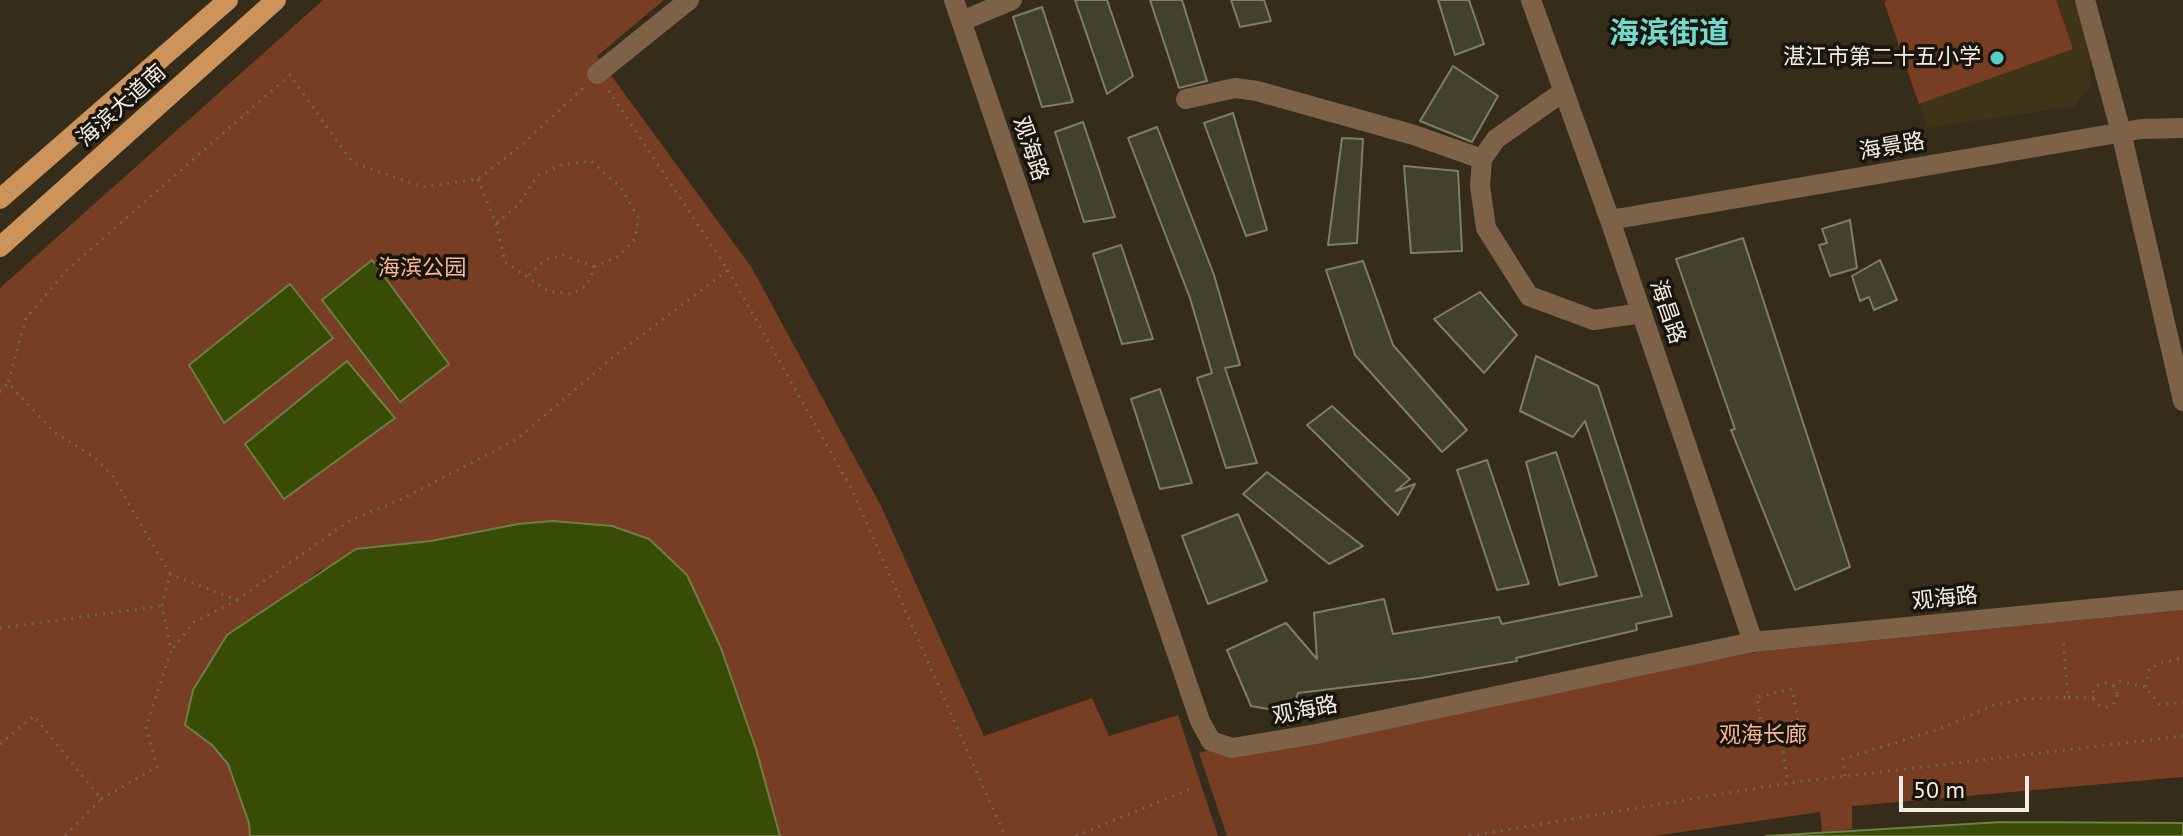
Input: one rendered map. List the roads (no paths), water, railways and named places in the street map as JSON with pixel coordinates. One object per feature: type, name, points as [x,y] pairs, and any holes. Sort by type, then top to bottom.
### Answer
[{"type":"main road","name":"海滨大道南","points":[[0,199],[228,0]]},
{"type":"main road","name":"海滨大道南","points":[[0,247],[276,0]]},
{"type":"street","points":[[597,74],[689,0]]},
{"type":"street","name":"观海路","points":[[954,0],[1195,707],[1211,741],[1232,748],[1316,734],[1753,642],[2183,600]]},
{"type":"street","points":[[962,21],[1012,0]]},
{"type":"street","name":"海昌路","points":[[1531,0],[1610,220],[1753,642]]},
{"type":"street","points":[[2085,0],[2121,132],[2183,401]]},
{"type":"street","points":[[1186,99],[1235,88],[1257,91],[1414,135],[1482,159]]},
{"type":"street","points":[[1564,91],[1496,139],[1482,159],[1480,186],[1486,228],[1529,296],[1594,320],[1641,312]]},
{"type":"street","name":"海景路","points":[[1610,220],[2121,132],[2183,128]]},
{"type":"place","name":"湛江市第二十五小学","points":[[1997,58]]},
{"type":"district","name":"海滨街道","points":[[1669,34]]},
{"type":"park label","name":"海滨公园","points":[[422,269]]},
{"type":"park label","name":"观海长廊","points":[[1763,736]]}]
